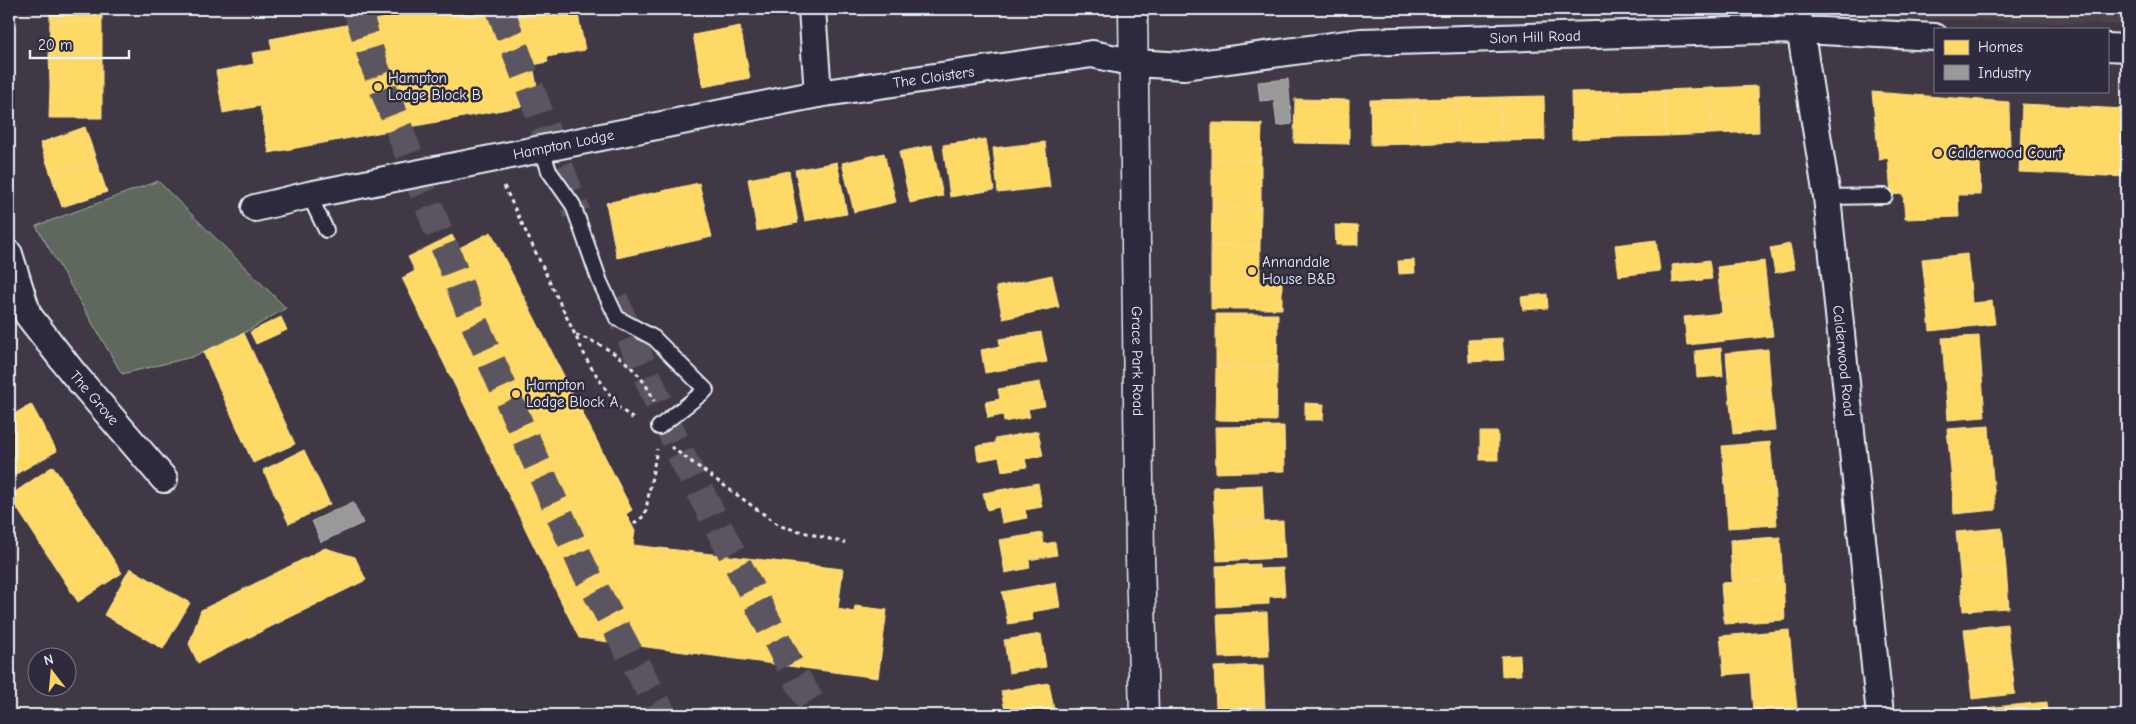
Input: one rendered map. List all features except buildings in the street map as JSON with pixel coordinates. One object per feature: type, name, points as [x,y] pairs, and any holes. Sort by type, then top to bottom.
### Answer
[{"type":"street","points":[[812,9],[818,94]]},
{"type":"street","name":"Grace Park Road","points":[[1133,9],[1140,558],[1144,715]]},
{"type":"street","name":"Sion Hill Road","points":[[1135,63],[1184,66],[1362,42],[1799,19],[1934,37]]},
{"type":"street","name":"Calderwood Road","points":[[1799,19],[1827,197],[1880,715]]},
{"type":"street","points":[[2108,47],[2127,48]]},
{"type":"street","name":"The Cloisters","points":[[818,94],[1092,54],[1135,63]]},
{"type":"street","name":"Hampton Lodge","points":[[254,208],[491,158],[818,94]]},
{"type":"street","name":"The Grove","points":[[9,254],[18,320],[73,373],[164,479]]},
{"type":"lane","points":[[542,149],[549,171],[573,205],[600,282],[617,318],[654,338],[706,390],[659,427]]},
{"type":"lane","points":[[309,195],[326,230]]},
{"type":"lane","points":[[1827,197],[1885,196]]},
{"type":"path","points":[[491,158],[589,364],[618,407],[638,422]]},
{"type":"path","points":[[665,443],[780,526],[846,544]]},
{"type":"shaded area","points":[[1804,9],[2127,9],[2127,25],[1803,15]]},
{"type":"green space","points":[[158,181],[286,308],[244,333],[192,357],[122,374],[36,226]]},
{"type":"tunnel","points":[[357,9],[375,67],[473,320],[583,567],[663,715]]},
{"type":"tunnel","points":[[500,9],[577,213]]},
{"type":"tunnel","points":[[614,299],[683,459],[796,677],[819,715]]},
{"type":"place","name":"Hampton Lodge Block B","points":[[378,87]]},
{"type":"place","name":"Calderwood Court","points":[[1938,153]]},
{"type":"place","name":"Annandale House B&B","points":[[1252,271]]},
{"type":"place","name":"Hampton Lodge Block A","points":[[516,394]]}]
